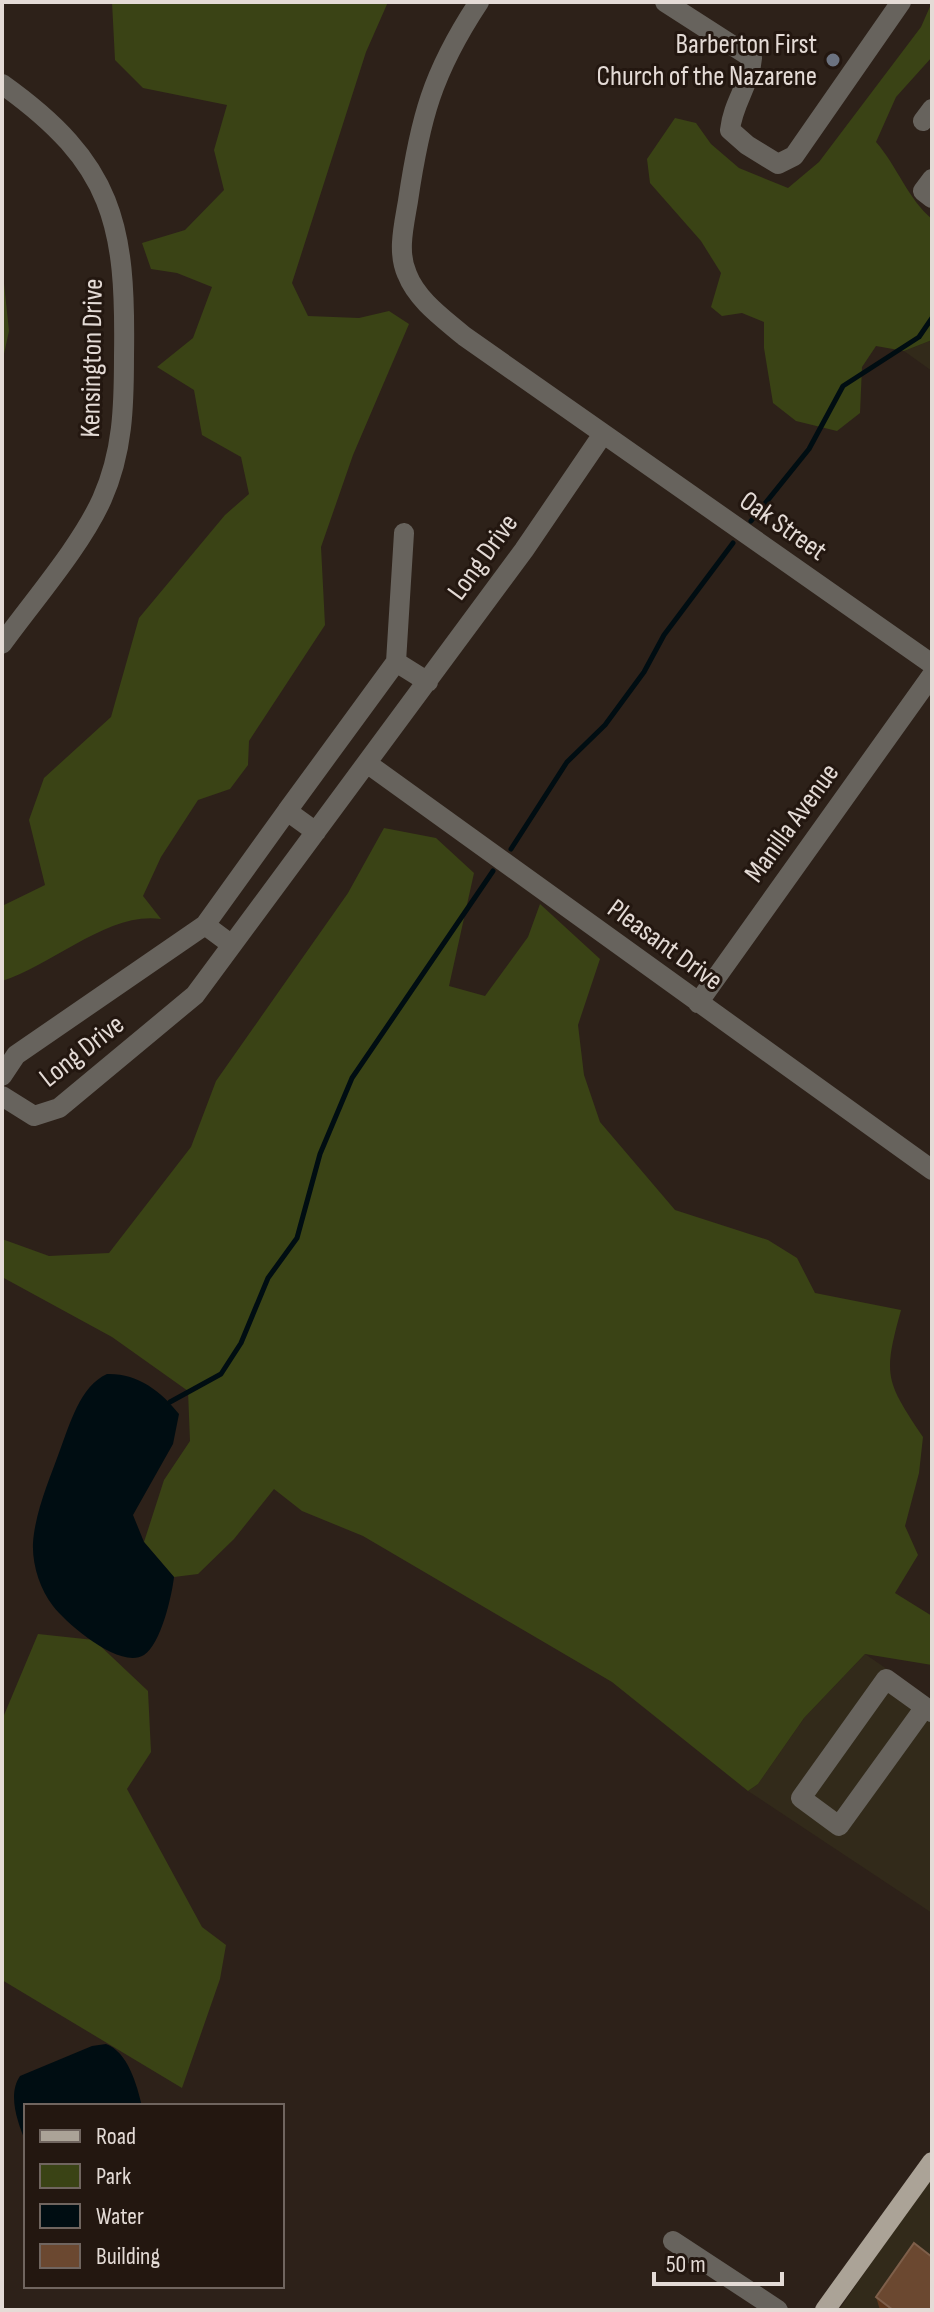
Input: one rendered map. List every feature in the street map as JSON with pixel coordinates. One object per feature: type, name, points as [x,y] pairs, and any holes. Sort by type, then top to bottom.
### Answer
[{"type":"main road","points":[[825,2310],[932,2162]]},
{"type":"street","points":[[479,2],[435,80],[420,124],[402,241],[403,264],[414,289],[438,314],[603,434]]},
{"type":"street","points":[[665,2],[752,58],[751,72],[732,109],[730,130],[747,145],[778,164],[794,156],[901,2]]},
{"type":"street","name":"Kensington Drive","points":[[2,84],[53,122],[93,173],[111,209],[120,244],[125,292],[124,411],[109,481],[92,518],[2,644]]},
{"type":"street","points":[[932,179],[923,191],[932,198]]},
{"type":"street","name":"Oak Street","points":[[603,434],[932,664]]},
{"type":"street","name":"Long Drive","points":[[2,1096],[34,1116],[59,1108],[195,995],[428,682],[603,434]]},
{"type":"street","points":[[2,1076],[9,1050],[205,925],[396,662],[404,533]]},
{"type":"street","points":[[396,662],[428,682]]},
{"type":"street","name":"Manilla Avenue","points":[[698,1003],[932,675]]},
{"type":"street","name":"Pleasant Drive","points":[[368,764],[932,1170]]},
{"type":"street","points":[[287,811],[316,832]]},
{"type":"street","points":[[205,925],[232,945]]},
{"type":"street","points":[[886,1679],[928,1709],[839,1826],[801,1798],[886,1679]]},
{"type":"street","points":[[673,2241],[778,2310]]},
{"type":"shaded area","points":[[932,340],[932,371],[904,351]]},
{"type":"shaded area","points":[[865,1654],[932,1700],[932,1913],[748,1791],[758,1784],[804,1718]]},
{"type":"shaded area","points":[[932,2178],[932,2310],[839,2310],[873,2260]]},
{"type":"green space","points":[[112,2],[388,2],[366,52],[292,283],[308,316],[359,318],[389,311],[409,324],[353,455],[321,547],[325,625],[249,741],[248,765],[230,789],[198,800],[161,857],[143,896],[161,919],[121,923],[2,981],[2,906],[45,885],[29,820],[44,778],[111,717],[139,618],[225,515],[249,494],[241,457],[202,435],[194,390],[157,367],[193,338],[212,287],[177,273],[151,269],[142,243],[185,230],[224,190],[214,150],[227,105],[143,88],[115,60]]},
{"type":"green space","points":[[932,2],[932,57],[896,97],[876,142],[916,202],[932,219],[932,340],[904,351],[876,346],[862,367],[860,413],[837,431],[796,421],[773,403],[764,348],[764,322],[742,313],[722,316],[711,307],[721,273],[701,241],[650,183],[647,159],[675,118],[696,123],[711,144],[739,168],[788,188],[819,162],[921,27]]},
{"type":"green space","points":[[2,264],[9,331],[2,363]]},
{"type":"green space","points":[[384,828],[436,838],[474,873],[449,986],[485,996],[528,937],[540,904],[600,959],[578,1025],[584,1075],[600,1122],[675,1210],[768,1240],[797,1258],[815,1293],[901,1310],[892,1350],[891,1377],[901,1402],[923,1437],[919,1473],[905,1526],[918,1555],[895,1593],[932,1616],[932,1665],[865,1654],[804,1718],[758,1784],[748,1791],[612,1682],[363,1536],[302,1511],[274,1489],[234,1539],[198,1574],[174,1577],[144,1542],[164,1480],[190,1441],[188,1391],[112,1337],[2,1277],[2,1239],[49,1256],[109,1253],[191,1147],[216,1081],[348,893]]},
{"type":"green space","points":[[38,1634],[94,1640],[148,1691],[151,1752],[127,1789],[202,1927],[226,1945],[220,1979],[182,2088],[2,1980],[2,1720]]},
{"type":"water","points":[[107,1374],[118,1374],[148,1385],[179,1414],[173,1444],[133,1515],[144,1542],[174,1577],[156,1641],[144,1655],[134,1658],[108,1651],[60,1614],[41,1584],[33,1551],[40,1507],[72,1418],[90,1387]]},
{"type":"water","points":[[106,2044],[120,2054],[134,2079],[141,2104],[24,2104],[24,2137],[14,2100],[20,2076],[92,2046]]},
{"type":"building","points":[[914,2243],[932,2257],[932,2310],[893,2310],[876,2297]]},
{"type":"waterway","points":[[751,521],[809,449],[843,386],[919,337],[932,318]]},
{"type":"waterway","points":[[511,849],[567,762],[605,725],[644,672],[664,635],[733,543]]},
{"type":"waterway","points":[[170,1402],[221,1374],[241,1343],[268,1278],[297,1238],[320,1154],[352,1078],[493,871]]},
{"type":"place","name":"Barberton First Church of the Nazarene","points":[[833,60]]}]
